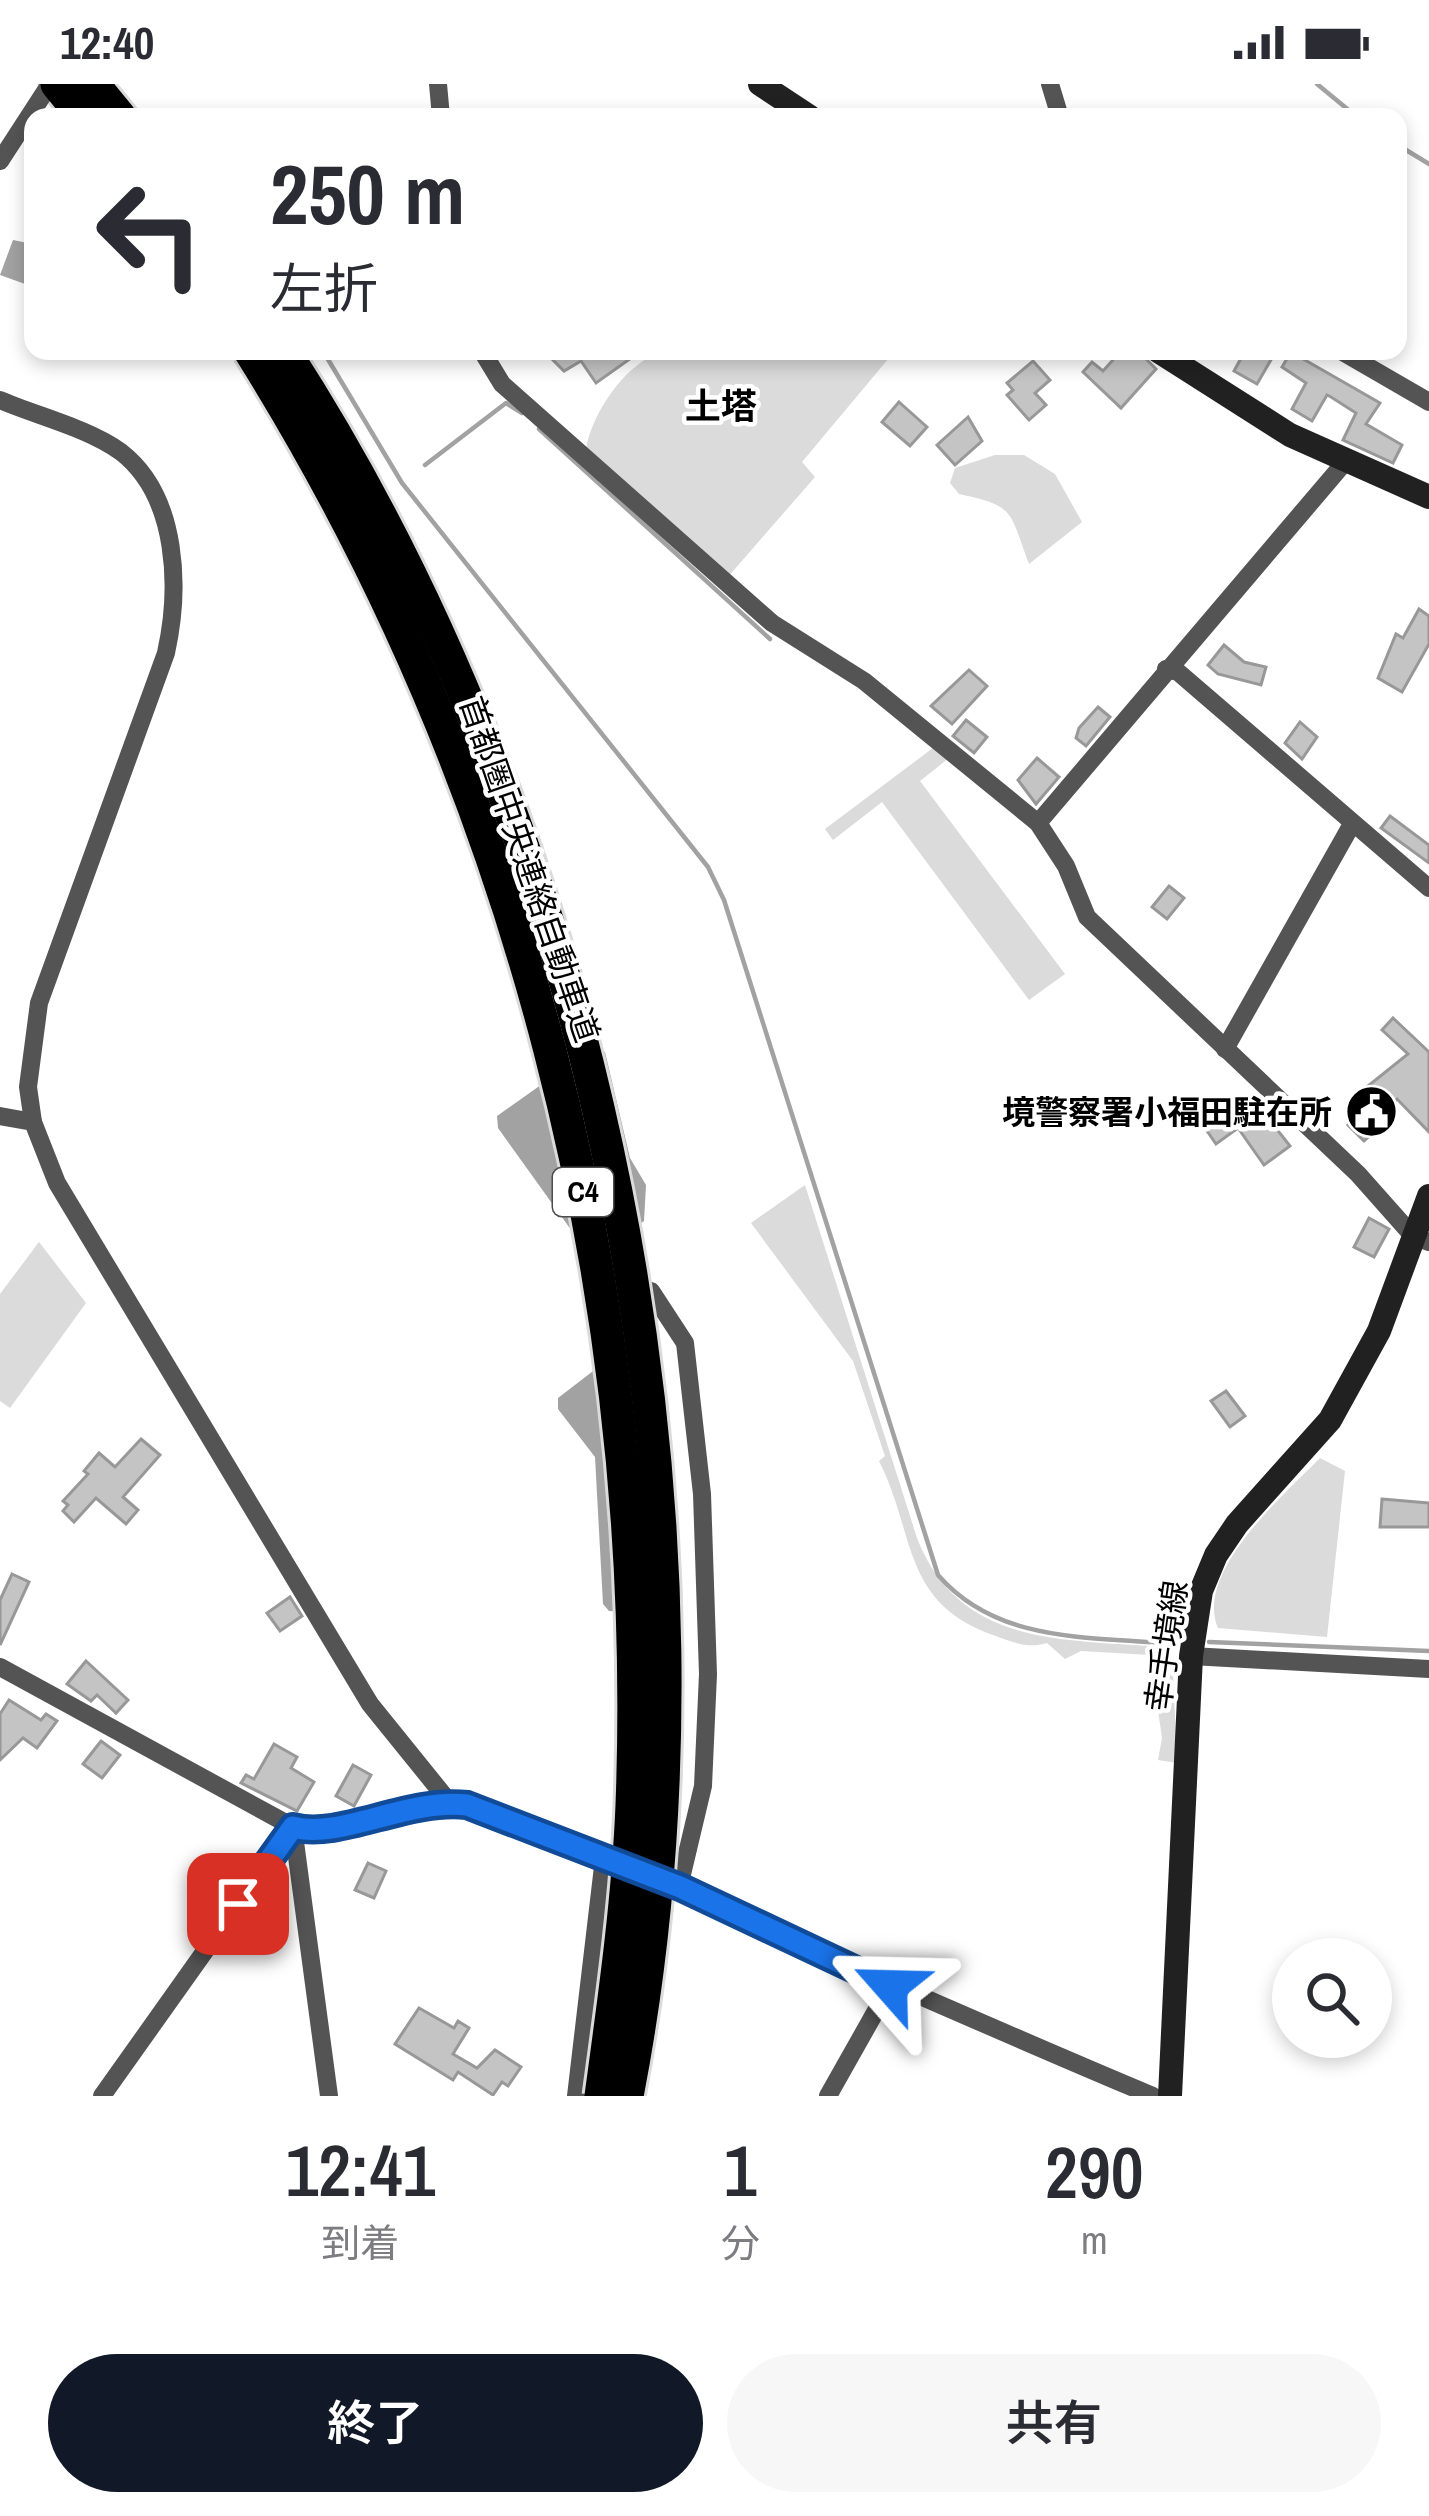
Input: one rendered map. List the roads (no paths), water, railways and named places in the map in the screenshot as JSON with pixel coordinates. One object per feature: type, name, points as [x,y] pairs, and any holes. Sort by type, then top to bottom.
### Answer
[{"type":"highway","points":[[53,84],[76,108]]},
{"type":"highway","points":[[93,84],[113,108]]},
{"type":"highway","name":"首都圏中央連絡自動車道","points":[[255,360],[373,568],[469,793],[560,1082],[590,1225],[628,1515],[634,1680],[632,1809],[601,2096]]},
{"type":"highway","name":"首都圏中央連絡自動車道","points":[[289,360],[400,556],[499,781],[548,918],[591,1076],[620,1217],[645,1373],[662,1645],[660,1794],[650,1933],[627,2096]]},
{"type":"main road","points":[[760,84],[796,108]]},
{"type":"main road","points":[[1172,360],[1274,426],[1429,497]]},
{"type":"main road","name":"幸手境線","points":[[1170,2096],[1191,1656],[1202,1591],[1216,1556],[1237,1524],[1330,1420],[1379,1331],[1421,1239],[1429,1196]]},
{"type":"street","points":[[0,161],[24,126]]},
{"type":"street","points":[[487,360],[502,384],[716,577],[772,623],[864,681],[1038,823],[1066,866],[1087,916],[1421,1239]]},
{"type":"street","points":[[1357,360],[1429,402]]},
{"type":"street","points":[[0,400],[119,451],[136,467],[158,509],[175,571],[176,608],[166,653],[39,1004],[28,1087],[33,1122],[57,1183],[370,1704],[450,1803]]},
{"type":"street","points":[[1038,823],[1345,462]]},
{"type":"street","points":[[699,589],[716,577]]},
{"type":"street","points":[[1166,669],[1178,672],[1429,888]]},
{"type":"street","points":[[1226,1049],[1352,824]]},
{"type":"street","points":[[0,1116],[33,1122]]},
{"type":"street","points":[[651,1292],[685,1343],[702,1494],[708,1675],[704,1786],[680,1887]]},
{"type":"street","points":[[1191,1656],[1429,1670]]},
{"type":"street","points":[[0,1667],[293,1827],[319,1830],[397,1809],[450,1803],[680,1887],[890,1986],[1153,2096]]},
{"type":"street","points":[[102,2096],[293,1827]]},
{"type":"street","points":[[293,1827],[329,2096]]},
{"type":"street","points":[[577,2096],[604,1858]]},
{"type":"street","points":[[828,2096],[890,1986]]},
{"type":"waterway","points":[[1317,84],[1346,108]]},
{"type":"waterway","points":[[1407,151],[1429,164]]},
{"type":"waterway","points":[[328,360],[402,483],[708,867],[724,900],[938,1575],[988,1614],[1017,1625],[1078,1637],[1173,1644]]},
{"type":"waterway","points":[[425,465],[506,403],[522,413]]},
{"type":"waterway","points":[[539,429],[770,639]]},
{"type":"waterway","points":[[1209,1642],[1429,1651]]},
{"type":"place","name":"境警察署小福田駐在所","points":[[1371,1112]]},
{"type":"district","name":"土塔","points":[[721,406]]}]
